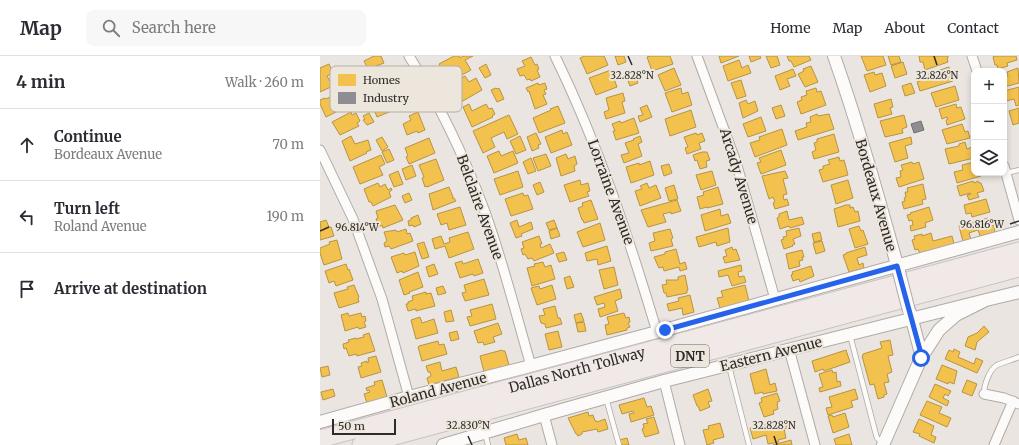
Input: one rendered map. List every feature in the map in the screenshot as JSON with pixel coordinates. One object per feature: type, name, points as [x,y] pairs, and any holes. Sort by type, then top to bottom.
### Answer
[{"type":"highway","name":"Dallas North Tollway","points":[[320,439],[1019,251]]},
{"type":"highway","name":"Dallas North Tollway","points":[[361,445],[1019,268]]},
{"type":"street","name":"Belclaire Avenue","points":[[409,56],[415,66]]},
{"type":"street","name":"Lorraine Avenue","points":[[555,56],[572,90],[607,178],[638,269],[657,332]]},
{"type":"street","name":"Arcady Avenue","points":[[697,56],[736,162],[775,299]]},
{"type":"street","name":"Bordeaux Avenue","points":[[834,56],[866,157],[898,269],[921,358]]},
{"type":"street","points":[[972,56],[976,68]]},
{"type":"street","name":"Belclaire Avenue","points":[[441,112],[471,176],[496,247],[531,366]]},
{"type":"street","points":[[320,150],[353,219],[380,292],[409,397]]},
{"type":"street","points":[[1007,176],[1019,220]]},
{"type":"street","name":"Roland Avenue","points":[[320,422],[775,299],[898,269],[1019,232]]},
{"type":"street","points":[[884,445],[921,358],[939,330],[947,322],[964,310],[986,300],[1019,292]]},
{"type":"street","name":"Eastern Avenue","points":[[442,445],[486,439],[544,415],[789,349],[850,335],[910,315],[986,300]]},
{"type":"street","points":[[789,349],[815,445]]},
{"type":"street","points":[[664,382],[680,445]]},
{"type":"street","points":[[984,394],[1016,403],[994,445]]},
{"type":"street","points":[[544,415],[552,445]]},
{"type":"lane","points":[[1007,170],[1019,170]]},
{"type":"lane","points":[[850,335],[877,438],[884,445]]},
{"type":"lane","points":[[984,394],[986,382],[993,368],[997,365],[1019,357]]},
{"type":"lane","points":[[728,365],[749,445]]},
{"type":"lane","points":[[606,398],[619,445]]},
{"type":"building: Homes","points":[[374,56],[381,56],[384,63],[376,66],[366,66],[364,61]]},
{"type":"building: Homes","points":[[454,56],[459,56],[460,58],[463,56],[473,56],[465,60],[471,70],[462,75],[462,66],[440,66],[439,64]]},
{"type":"building: Homes","points":[[585,56],[604,56],[608,65],[587,74],[580,58]]},
{"type":"building: Homes","points":[[615,56],[624,56],[626,62],[618,65]]},
{"type":"building: Homes","points":[[670,56],[673,64],[652,71],[647,57]]},
{"type":"building: Homes","points":[[719,56],[739,56],[721,63]]},
{"type":"building: Homes","points":[[749,56],[760,56],[761,58],[751,62]]},
{"type":"building: Homes","points":[[766,56],[777,56],[780,65],[771,68]]},
{"type":"building: Homes","points":[[787,56],[809,56],[811,60],[794,67]]},
{"type":"building: Homes","points":[[861,56],[883,56],[886,65],[867,71]]},
{"type":"building: Homes","points":[[888,56],[899,56],[901,62],[891,65]]},
{"type":"building: Homes","points":[[919,56],[948,56],[948,62],[925,70],[923,62],[920,62]]},
{"type":"building: Homes","points":[[1016,56],[1017,60],[1007,63],[1008,66],[998,68],[997,65],[995,65],[993,57]]},
{"type":"building: Homes","points":[[531,57],[535,65],[537,64],[539,69],[537,70],[540,77],[531,81],[530,79],[527,80],[524,75],[520,76],[517,69],[525,66],[522,61]]},
{"type":"building: Homes","points":[[739,60],[742,68],[748,65],[751,73],[728,81],[723,66]]},
{"type":"building: Homes","points":[[903,62],[907,74],[895,78],[891,66]]},
{"type":"building: Homes","points":[[329,64],[330,66],[330,74],[327,76],[330,81],[330,87],[320,92],[320,68]]},
{"type":"building: Homes","points":[[486,64],[491,75],[485,78],[479,68]]},
{"type":"building: Homes","points":[[811,66],[818,82],[805,87],[798,74],[804,71],[803,69]]},
{"type":"building: Homes","points":[[949,67],[953,81],[920,91],[917,82],[929,77],[928,74]]},
{"type":"building: Homes","points":[[674,68],[681,85],[665,91],[658,75]]},
{"type":"building: Homes","points":[[1018,68],[1019,83],[1007,86],[1007,72]]},
{"type":"building: Homes","points":[[793,69],[796,76],[787,79],[790,86],[780,90],[775,76]]},
{"type":"building: Homes","points":[[611,70],[617,87],[596,95],[589,78]]},
{"type":"building: Homes","points":[[874,72],[875,75],[882,73],[886,86],[870,92],[864,75]]},
{"type":"building: Homes","points":[[634,73],[638,83],[630,86],[626,76]]},
{"type":"building: Homes","points":[[465,76],[469,82],[476,78],[482,90],[462,101],[462,86],[462,78]]},
{"type":"building: Homes","points":[[741,80],[746,96],[737,99],[731,83]]},
{"type":"building: Homes","points":[[538,83],[539,85],[545,83],[547,89],[544,90],[546,94],[543,95],[547,104],[535,109],[529,91],[528,92],[526,88]]},
{"type":"building: Homes","points":[[911,83],[915,93],[905,96],[902,86]]},
{"type":"building: Homes","points":[[955,86],[959,100],[936,107],[931,93]]},
{"type":"building: Homes","points":[[1019,87],[1019,105],[1016,106],[1014,99],[1007,101],[1007,90]]},
{"type":"building: Homes","points":[[499,88],[504,99],[497,102],[491,90]]},
{"type":"building: Homes","points":[[681,88],[682,94],[688,92],[692,105],[672,112],[665,93]]},
{"type":"building: Homes","points":[[816,88],[817,92],[821,91],[826,105],[801,114],[797,102],[802,100],[801,97],[807,95],[806,91]]},
{"type":"building: Homes","points":[[623,93],[625,101],[622,102],[625,113],[606,119],[604,112],[609,110],[606,98]]},
{"type":"building: Homes","points":[[330,97],[330,112],[336,112],[326,117],[320,104],[320,100]]},
{"type":"building: Homes","points":[[891,99],[893,107],[890,108],[892,114],[878,118],[874,104]]},
{"type":"building: Homes","points":[[746,100],[748,104],[755,101],[758,111],[743,118],[739,103]]},
{"type":"building: Homes","points":[[469,104],[472,111],[486,104],[489,109],[492,108],[495,114],[492,116],[493,117],[472,127],[463,107]]},
{"type":"building: Homes","points":[[956,104],[957,108],[961,107],[965,119],[947,125],[947,117],[942,119],[939,109]]},
{"type":"building: Homes","points":[[647,105],[652,117],[640,122],[638,116],[643,115],[640,108]]},
{"type":"building: Homes","points":[[781,105],[785,116],[776,119],[772,108]]},
{"type":"building: Homes","points":[[558,106],[565,123],[539,133],[533,118]]},
{"type":"building: Homes","points":[[1019,108],[1019,123],[1013,125],[1009,111]]},
{"type":"building: Homes","points":[[691,110],[696,127],[670,136],[665,119]]},
{"type":"building: Homes","points":[[351,112],[352,115],[356,113],[360,121],[357,123],[359,126],[340,135],[332,122]]},
{"type":"building: Homes","points":[[375,112],[389,112],[377,117]]},
{"type":"building: Homes","points":[[418,112],[425,130],[407,135],[403,124],[411,120],[409,116]]},
{"type":"building: Homes","points":[[369,113],[374,122],[367,125],[363,120],[365,119],[363,116]]},
{"type":"building: Homes","points":[[817,114],[818,116],[829,114],[834,129],[798,140],[795,131],[807,127],[806,123],[811,122],[810,117]]},
{"type":"building: Homes","points":[[509,115],[518,134],[507,139],[504,132],[491,138],[495,147],[483,153],[473,131]]},
{"type":"building: Homes","points":[[904,115],[907,127],[902,129],[903,133],[885,137],[880,121]]},
{"type":"building: Homes","points":[[761,117],[766,131],[748,137],[743,124]]},
{"type":"building: Homes","points":[[634,118],[639,133],[616,140],[613,131],[615,131],[612,124],[620,121],[621,123]]},
{"type":"building: Homes","points":[[962,124],[965,132],[968,131],[970,138],[947,144],[942,130]]},
{"type":"building: Homes","points":[[782,129],[787,145],[755,157],[750,143],[760,140],[759,137]]},
{"type":"building: Homes","points":[[562,130],[563,134],[567,132],[572,145],[551,153],[545,137]]},
{"type":"building: Homes","points":[[536,133],[541,144],[538,145],[539,148],[532,151],[527,137]]},
{"type":"building: Homes","points":[[696,133],[697,135],[702,133],[705,141],[699,143],[701,149],[687,154],[685,148],[688,147],[684,137]]},
{"type":"building: Homes","points":[[834,134],[839,152],[814,159],[812,152],[816,150],[814,143],[817,142],[817,139]]},
{"type":"building: Homes","points":[[351,136],[355,144],[368,140],[371,150],[350,161],[342,141]]},
{"type":"building: Homes","points":[[520,136],[526,150],[516,154],[510,141]]},
{"type":"building: Homes","points":[[640,136],[642,142],[638,144],[642,156],[624,163],[621,155],[629,153],[625,143]]},
{"type":"building: Homes","points":[[382,137],[388,147],[382,151],[376,140]]},
{"type":"building: Homes","points":[[911,137],[912,144],[905,146],[908,158],[895,162],[889,143]]},
{"type":"building: Homes","points":[[429,138],[435,153],[409,164],[406,157],[408,156],[405,148]]},
{"type":"building: Homes","points":[[965,142],[967,149],[971,147],[971,159],[949,164],[945,149],[959,146],[959,144]]},
{"type":"building: Homes","points":[[389,149],[394,160],[387,163],[382,152]]},
{"type":"building: Homes","points":[[781,150],[786,165],[761,174],[757,163],[761,162],[759,158]]},
{"type":"building: Homes","points":[[499,151],[501,156],[513,151],[518,163],[494,173],[487,156]]},
{"type":"building: Homes","points":[[707,152],[710,160],[706,161],[707,167],[700,169],[697,160],[695,161],[693,155]]},
{"type":"building: Homes","points":[[546,154],[551,166],[538,171],[533,158]]},
{"type":"building: Homes","points":[[566,154],[568,159],[575,156],[577,164],[574,166],[575,171],[561,176],[556,158]]},
{"type":"building: Homes","points":[[381,155],[385,164],[379,167],[383,175],[360,184],[353,167]]},
{"type":"building: Homes","points":[[839,157],[840,161],[844,160],[848,175],[823,182],[819,170],[823,169],[823,166],[830,164],[828,160]]},
{"type":"building: Homes","points":[[531,158],[536,171],[528,174],[523,162]]},
{"type":"building: Homes","points":[[436,159],[444,180],[425,187],[422,178],[424,177],[419,165]]},
{"type":"building: Homes","points":[[650,161],[654,175],[631,183],[626,167],[639,163],[639,165]]},
{"type":"building: Homes","points":[[912,162],[913,164],[919,162],[924,179],[899,187],[896,178],[901,177],[900,171],[903,170],[901,165]]},
{"type":"building: Homes","points":[[971,163],[971,176],[981,176],[957,183],[954,172],[963,170],[962,165]]},
{"type":"building: Homes","points":[[669,164],[672,173],[664,176],[661,166]]},
{"type":"building: Homes","points":[[412,165],[416,176],[406,180],[402,169]]},
{"type":"building: Homes","points":[[398,171],[403,184],[394,187],[389,175]]},
{"type":"building: Homes","points":[[518,171],[523,187],[500,195],[494,179]]},
{"type":"building: Homes","points":[[712,171],[716,185],[701,190],[696,175]]},
{"type":"building: Homes","points":[[785,171],[788,178],[783,179],[787,194],[783,195],[784,200],[787,199],[789,205],[775,209],[773,203],[775,202],[773,197],[769,199],[762,176]]},
{"type":"building: Homes","points":[[580,180],[581,185],[588,183],[590,191],[587,192],[589,196],[570,202],[564,185]]},
{"type":"building: Homes","points":[[848,180],[853,198],[836,204],[831,185]]},
{"type":"building: Homes","points":[[973,181],[974,183],[978,181],[981,183],[984,191],[977,193],[979,197],[969,200],[967,195],[971,194],[970,193],[960,196],[957,186]]},
{"type":"building: Homes","points":[[540,182],[544,192],[537,195],[533,185]]},
{"type":"building: Homes","points":[[378,183],[380,187],[385,184],[388,190],[391,188],[392,190],[389,192],[391,197],[373,206],[371,202],[369,202],[364,189]]},
{"type":"building: Homes","points":[[647,183],[649,188],[656,185],[661,198],[640,206],[635,191],[642,189],[640,186]]},
{"type":"building: Homes","points":[[923,184],[926,199],[922,200],[923,204],[904,209],[902,202],[905,201],[905,192],[908,192],[907,188]]},
{"type":"building: Homes","points":[[674,185],[678,199],[669,201],[665,188]]},
{"type":"building: Homes","points":[[449,187],[453,197],[452,198],[456,201],[433,210],[429,194]]},
{"type":"building: Homes","points":[[718,187],[723,204],[700,209],[697,197],[704,195],[703,192]]},
{"type":"building: Homes","points":[[409,193],[412,200],[405,203],[402,196]]},
{"type":"building: Homes","points":[[523,193],[524,196],[528,195],[533,209],[511,216],[505,199]]},
{"type":"building: Homes","points":[[986,199],[990,212],[972,217],[971,213],[966,214],[964,205]]},
{"type":"building: Homes","points":[[591,200],[598,219],[584,223],[578,208],[583,206],[582,203]]},
{"type":"building: Homes","points":[[677,200],[681,211],[671,214],[671,212],[663,214],[666,222],[648,227],[641,210]]},
{"type":"building: Homes","points":[[395,205],[403,220],[383,228],[382,225],[379,227],[376,219],[378,218],[376,211]]},
{"type":"building: Homes","points":[[850,205],[850,208],[853,207],[855,212],[858,211],[860,221],[838,227],[834,209]]},
{"type":"building: Homes","points":[[460,207],[466,225],[449,230],[447,223],[441,225],[437,214]]},
{"type":"building: Homes","points":[[929,207],[933,220],[925,223],[926,227],[911,231],[910,226],[913,225],[912,220],[909,221],[907,215]]},
{"type":"building: Homes","points":[[720,209],[721,216],[728,214],[731,223],[705,231],[701,215]]},
{"type":"building: Homes","points":[[787,211],[789,220],[802,217],[804,224],[780,229],[777,218],[779,217],[779,214]]},
{"type":"building: Homes","points":[[418,215],[421,224],[414,227],[413,225],[409,226],[408,221]]},
{"type":"building: Homes","points":[[988,218],[990,226],[994,225],[995,233],[980,236],[978,230],[969,233],[971,240],[963,242],[959,226]]},
{"type":"building: Homes","points":[[326,220],[329,227],[331,227],[334,236],[320,240],[320,222]]},
{"type":"building: Homes","points":[[517,220],[519,227],[531,222],[533,229],[516,238],[510,223]]},
{"type":"building: Homes","points":[[554,220],[557,228],[549,230],[546,223]]},
{"type":"building: Homes","points":[[600,223],[605,240],[583,247],[577,232]]},
{"type":"building: Homes","points":[[859,226],[861,231],[863,230],[868,244],[855,248],[849,229]]},
{"type":"building: Homes","points":[[557,228],[560,236],[551,239],[549,231]]},
{"type":"building: Homes","points":[[728,228],[730,242],[717,246],[716,242],[699,247],[696,237]]},
{"type":"building: Homes","points":[[799,228],[801,236],[793,239],[795,244],[792,245],[793,246],[784,249],[781,240],[784,239],[783,237],[787,236],[786,231]]},
{"type":"building: Homes","points":[[406,229],[407,234],[410,233],[413,241],[391,249],[389,246],[385,247],[384,243],[387,241],[384,232],[396,230],[397,232]]},
{"type":"building: Homes","points":[[670,229],[673,238],[671,239],[673,246],[651,251],[649,243],[655,241],[653,233]]},
{"type":"building: Homes","points":[[468,232],[474,249],[449,258],[445,246],[435,249],[432,239],[441,236],[444,244],[450,242],[449,238]]},
{"type":"building: Homes","points":[[820,232],[822,240],[814,242],[812,234]]},
{"type":"building: Homes","points":[[931,233],[933,241],[952,236],[954,244],[920,254],[918,249],[915,250],[912,240],[915,239],[914,236],[922,234],[922,236]]},
{"type":"building: Homes","points":[[539,236],[542,244],[540,244],[541,248],[550,244],[554,253],[534,261],[532,258],[528,259],[525,254],[523,255],[521,249],[524,248],[522,242]]},
{"type":"building: Homes","points":[[337,240],[342,259],[324,265],[320,248],[330,244],[329,242]]},
{"type":"building: Homes","points":[[822,241],[825,251],[816,254],[813,243]]},
{"type":"building: Homes","points":[[424,242],[429,257],[422,259],[417,244]]},
{"type":"building: Homes","points":[[607,246],[611,261],[598,265],[597,259],[587,261],[585,253]]},
{"type":"building: Homes","points":[[732,247],[733,250],[736,249],[740,260],[725,263],[723,257],[727,256],[725,250]]},
{"type":"building: Homes","points":[[865,247],[867,255],[857,258],[859,265],[863,263],[864,268],[849,272],[843,255]]},
{"type":"building: Homes","points":[[676,249],[680,264],[685,262],[687,269],[680,271],[679,267],[664,271],[663,267],[659,268],[654,257]]},
{"type":"building: Homes","points":[[802,250],[804,257],[802,257],[803,260],[799,261],[800,266],[789,269],[786,254]]},
{"type":"building: Homes","points":[[415,252],[419,266],[403,273],[402,271],[397,273],[391,257],[404,253],[405,255]]},
{"type":"building: Homes","points":[[564,252],[567,260],[559,262],[556,254]]},
{"type":"building: Homes","points":[[478,259],[483,273],[460,278],[455,263],[462,261],[463,264]]},
{"type":"building: Homes","points":[[543,262],[545,267],[551,265],[555,279],[532,286],[527,268],[535,266],[534,264]]},
{"type":"building: Homes","points":[[346,264],[353,280],[336,286],[334,281],[329,283],[325,271]]},
{"type":"building: Homes","points":[[434,264],[438,274],[429,277],[426,267]]},
{"type":"building: Homes","points":[[741,265],[742,271],[738,272],[739,277],[744,276],[746,282],[732,286],[728,275],[719,277],[718,271]]},
{"type":"building: Homes","points":[[811,266],[814,276],[800,282],[799,279],[793,281],[791,275],[793,274],[792,272]]},
{"type":"building: Homes","points":[[614,267],[618,285],[604,289],[599,270]]},
{"type":"building: Homes","points":[[418,272],[423,287],[404,295],[399,280]]},
{"type":"building: Homes","points":[[685,275],[688,290],[687,293],[667,297],[666,293],[664,293],[662,285],[667,284],[666,280],[678,280],[678,277]]},
{"type":"building: Homes","points":[[570,276],[574,287],[567,289],[564,278]]},
{"type":"building: Homes","points":[[484,279],[489,295],[465,301],[462,293],[466,292],[464,285]]},
{"type":"building: Homes","points":[[354,285],[359,297],[359,302],[339,308],[334,293],[348,289],[347,287]]},
{"type":"building: Homes","points":[[552,285],[556,299],[537,305],[531,288],[539,286],[540,289]]},
{"type":"building: Homes","points":[[745,285],[749,301],[720,308],[717,298],[723,297],[721,291]]},
{"type":"building: Homes","points":[[443,286],[446,293],[438,295],[436,288]]},
{"type":"building: Homes","points":[[620,289],[622,298],[615,301],[618,311],[600,317],[598,309],[605,307],[604,303],[597,305],[594,297]]},
{"type":"building: Homes","points":[[426,292],[426,294],[431,293],[435,306],[416,311],[416,309],[408,311],[406,304],[413,300],[412,296]]},
{"type":"building: Homes","points":[[690,295],[694,312],[683,315],[682,308],[669,311],[667,304],[679,301],[678,298]]},
{"type":"building: Homes","points":[[492,304],[496,319],[470,326],[467,317],[472,316],[470,310]]},
{"type":"building: Homes","points":[[555,306],[558,318],[560,318],[562,324],[546,328],[545,324],[541,323],[539,316],[545,315],[543,309]]},
{"type":"building: Homes","points":[[451,310],[454,321],[446,322],[444,312]]},
{"type":"building: Homes","points":[[348,313],[349,316],[361,313],[362,317],[365,316],[366,321],[364,322],[366,327],[359,329],[358,327],[345,331],[341,315]]},
{"type":"building: Homes","points":[[581,313],[584,321],[576,323],[574,315]]},
{"type":"building: Homes","points":[[624,313],[626,318],[629,317],[630,322],[628,323],[630,327],[627,328],[627,330],[607,335],[605,325],[609,324],[607,317]]},
{"type":"building: Homes","points":[[420,317],[422,323],[434,319],[438,333],[416,339],[411,320]]},
{"type":"building: Homes","points":[[584,322],[586,331],[578,332],[576,323]]},
{"type":"building: Homes","points":[[498,323],[502,334],[493,337],[495,342],[484,345],[483,342],[478,343],[474,331]]},
{"type":"building: Homes","points":[[984,326],[989,332],[977,342],[975,350],[965,346],[968,337],[977,333]]},
{"type":"building: Homes","points":[[457,331],[459,339],[451,341],[449,333]]},
{"type":"building: Homes","points":[[558,331],[562,347],[549,350],[545,334]]},
{"type":"building: Homes","points":[[369,333],[375,351],[357,356],[356,354],[349,356],[346,348],[344,349],[343,344],[349,342],[348,340],[364,337],[363,335]]},
{"type":"building: Homes","points":[[890,340],[893,355],[888,356],[892,372],[887,374],[889,382],[884,383],[887,394],[878,399],[874,384],[870,385],[862,356],[863,354],[882,348],[880,342]]},
{"type":"building: Homes","points":[[438,341],[439,345],[444,344],[447,354],[422,361],[418,347]]},
{"type":"building: Homes","points":[[954,349],[960,352],[958,357],[974,364],[976,358],[983,361],[977,373],[945,359],[949,350],[953,352]]},
{"type":"building: Homes","points":[[502,350],[505,351],[509,365],[484,372],[480,356]]},
{"type":"building: Homes","points":[[846,350],[850,362],[824,371],[823,369],[815,372],[812,361]]},
{"type":"building: Homes","points":[[376,356],[381,372],[361,378],[358,367],[362,366],[361,363],[367,361],[367,363],[369,362],[368,358]]},
{"type":"building: Homes","points":[[440,362],[442,371],[456,367],[459,377],[429,385],[427,378],[431,376],[426,366]]},
{"type":"building: Homes","points":[[942,365],[957,371],[954,384],[949,382],[948,384],[936,379]]},
{"type":"building: Homes","points":[[328,366],[330,375],[322,377],[320,368]]},
{"type":"building: Homes","points":[[766,369],[770,385],[775,383],[777,391],[755,394],[750,374]]},
{"type":"building: Homes","points":[[832,370],[833,373],[836,372],[837,382],[840,381],[841,386],[820,392],[819,388],[823,387],[819,374]]},
{"type":"building: Homes","points":[[382,380],[387,397],[367,403],[364,394],[370,392],[369,390],[367,391],[366,388],[375,385],[374,382]]},
{"type":"building: Homes","points":[[967,380],[977,384],[972,396],[962,392]]},
{"type":"building: Homes","points":[[935,384],[951,391],[948,396],[945,394],[943,398],[949,401],[947,406],[929,397]]},
{"type":"building: Homes","points":[[333,389],[335,396],[323,400],[321,392]]},
{"type":"building: Homes","points":[[708,389],[712,401],[708,402],[710,407],[700,411],[693,395]]},
{"type":"building: Homes","points":[[855,389],[858,399],[851,401],[853,407],[828,415],[826,408],[832,407],[829,397]]},
{"type":"building: Homes","points":[[777,393],[780,401],[777,402],[778,409],[773,411],[774,414],[764,417],[759,403],[762,402],[761,398]]},
{"type":"building: Homes","points":[[644,398],[647,407],[651,406],[654,415],[631,422],[629,414],[634,413],[633,411],[622,414],[619,405]]},
{"type":"building: Homes","points":[[927,401],[942,407],[939,413],[951,418],[947,427],[920,415]]},
{"type":"building: Homes","points":[[588,412],[589,416],[593,415],[595,421],[597,422],[605,419],[608,429],[598,432],[597,429],[582,432],[582,434],[578,436],[568,418]]},
{"type":"building: Homes","points":[[845,413],[849,427],[833,433],[828,416],[832,415],[833,417]]},
{"type":"building: Homes","points":[[654,417],[659,433],[645,437],[642,429],[644,428],[643,424],[648,423],[646,419]]},
{"type":"building: Homes","points":[[919,419],[934,426],[931,435],[936,437],[934,443],[919,436],[920,434],[913,432]]},
{"type":"building: Homes","points":[[785,420],[787,428],[784,429],[786,438],[778,440],[779,442],[768,444],[766,435],[753,439],[750,428]]},
{"type":"building: Homes","points":[[720,423],[724,437],[713,440],[714,443],[707,445],[703,430],[709,429],[708,426]]},
{"type":"building: Homes","points":[[517,434],[519,440],[526,438],[528,445],[506,445],[504,438]]},
{"type":"building: Homes","points":[[849,434],[852,445],[836,445],[834,439]]},
{"type":"building: Homes","points":[[627,438],[629,445],[620,445],[619,440]]},
{"type":"building: Homes","points":[[791,440],[792,445],[773,445]]},
{"type":"building: Industry","points":[[921,121],[924,130],[914,133],[911,124]]},
{"type":"route","points":[[665,330],[897,266],[921,358]]}]
